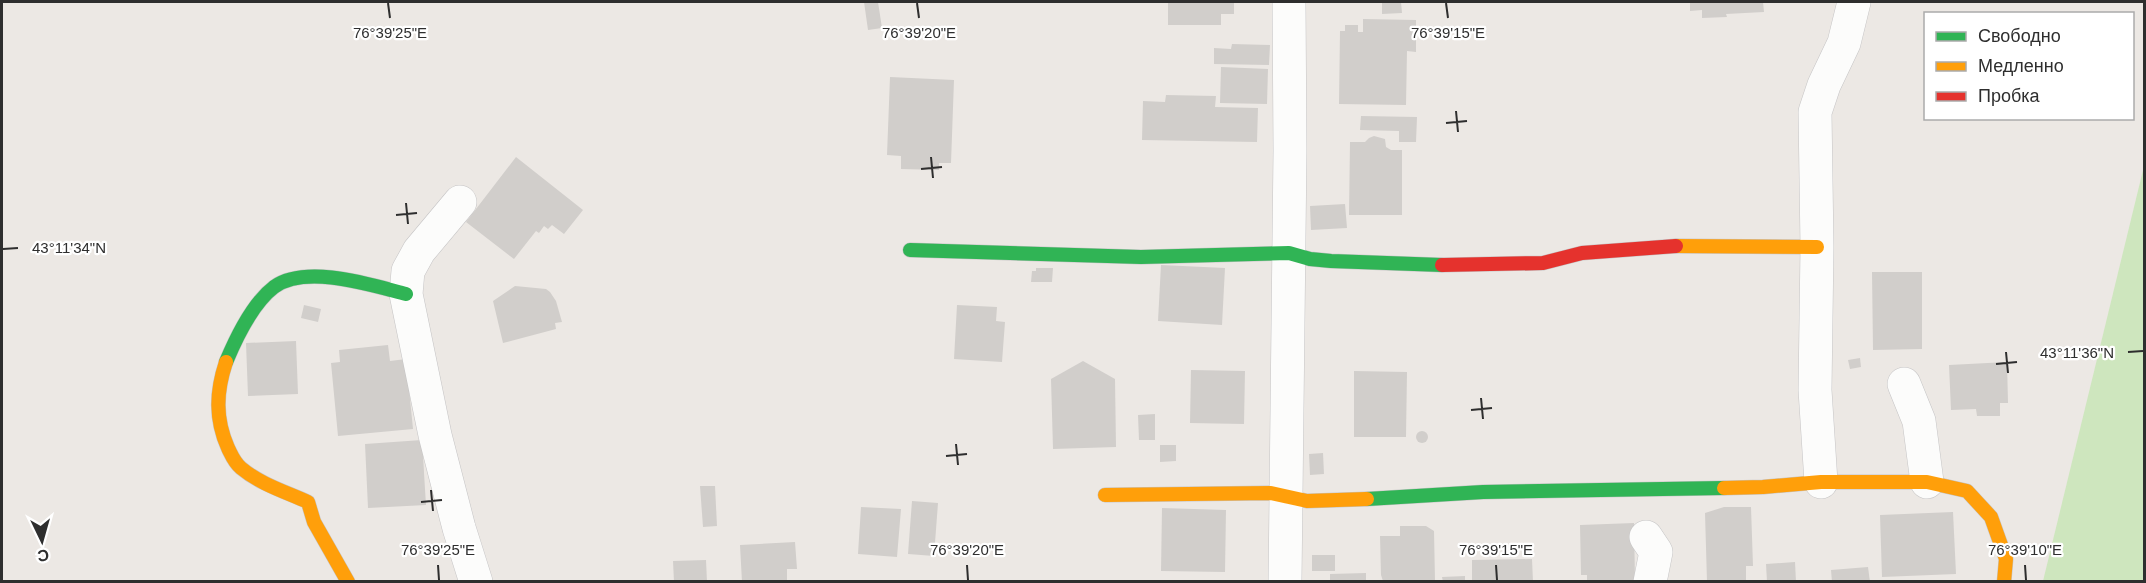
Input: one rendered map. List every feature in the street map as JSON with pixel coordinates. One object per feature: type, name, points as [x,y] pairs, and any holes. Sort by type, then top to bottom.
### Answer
[{"type":"street","points":[[1285,582],[1290,151],[1289,2]]},
{"type":"street","points":[[1821,482],[1815,390],[1817,247],[1815,112],[1824,85],[1844,43],[1854,2]]},
{"type":"street","points":[[460,202],[419,251],[408,271],[406,294],[435,435],[459,528],[476,582]]},
{"type":"street","points":[[910,250],[1140,257],[1289,253],[1310,259],[1331,261],[1489,264],[1543,263],[1582,253],[1656,246],[1817,247]]},
{"type":"street","points":[[348,582],[314,522],[308,501],[257,478],[236,464],[222,436],[217,406],[221,373],[238,334],[265,293],[285,281],[315,277],[358,282],[406,294]]},
{"type":"street","points":[[1904,384],[1919,421],[1927,482]]},
{"type":"street","points":[[1105,495],[1271,493],[1306,501],[1340,501],[1483,492],[1752,487],[1821,482],[1927,482],[1967,491],[1991,517],[2006,559],[2004,582]]},
{"type":"street","points":[[1646,537],[1656,552],[1650,582]]},
{"type":"green space","points":[[2144,166],[2144,581],[2043,581]]},
{"type":"building","points":[[864,2],[878,2],[882,28],[868,30]]},
{"type":"building","points":[[1168,2],[1234,2],[1234,14],[1221,14],[1221,25],[1168,25]]},
{"type":"building","points":[[1382,2],[1401,2],[1402,13],[1382,14]]},
{"type":"building","points":[[1690,2],[1763,2],[1764,12],[1702,18],[1702,10],[1690,11]]},
{"type":"building","points":[[1363,19],[1416,20],[1416,52],[1407,51],[1406,105],[1339,104],[1340,31],[1345,31],[1345,25],[1358,25],[1358,32],[1363,32]]},
{"type":"building","points":[[1232,44],[1270,45],[1269,65],[1214,64],[1214,48],[1231,49]]},
{"type":"building","points":[[1221,67],[1268,69],[1267,104],[1220,103]]},
{"type":"building","points":[[890,77],[954,80],[951,163],[939,163],[939,170],[901,169],[901,156],[887,155]]},
{"type":"building","points":[[1166,95],[1216,96],[1215,107],[1258,108],[1257,142],[1142,140],[1143,101],[1165,102]]},
{"type":"building","points":[[1361,116],[1417,117],[1416,142],[1399,142],[1399,131],[1360,130]]},
{"type":"building","points":[[1374,136],[1385,139],[1386,147],[1391,150],[1402,150],[1402,215],[1349,215],[1350,142],[1365,142]]},
{"type":"building","points":[[516,157],[583,210],[564,234],[552,225],[548,229],[544,226],[539,233],[536,231],[514,259],[466,222]]},
{"type":"building","points":[[1345,204],[1347,228],[1311,230],[1310,206]]},
{"type":"building","points":[[1161,265],[1225,268],[1222,325],[1158,321]]},
{"type":"building","points":[[1036,268],[1053,268],[1052,282],[1031,282],[1032,271],[1036,271]]},
{"type":"building","points":[[1872,272],[1922,272],[1922,349],[1873,350]]},
{"type":"building","points":[[515,286],[546,289],[550,292],[556,301],[562,322],[555,323],[556,329],[503,343],[493,301]]},
{"type":"building","points":[[304,305],[321,309],[318,322],[301,318]]},
{"type":"building","points":[[957,305],[997,307],[996,321],[1005,322],[1002,362],[954,359]]},
{"type":"building","points":[[296,341],[298,394],[248,396],[246,343]]},
{"type":"building","points":[[388,345],[390,361],[406,359],[413,429],[338,436],[331,363],[340,362],[339,350]]},
{"type":"building","points":[[1860,358],[1861,367],[1850,369],[1848,360]]},
{"type":"building","points":[[1083,361],[1115,379],[1116,447],[1053,449],[1051,379]]},
{"type":"building","points":[[2007,362],[2008,403],[2000,403],[2000,416],[1977,416],[1976,409],[1951,410],[1949,365]]},
{"type":"building","points":[[1191,370],[1245,371],[1244,424],[1190,423]]},
{"type":"building","points":[[1354,371],[1407,372],[1406,437],[1354,437]]},
{"type":"building","points":[[1155,414],[1155,440],[1139,440],[1138,415]]},
{"type":"building","points":[[1424,431],[1428,437],[1424,443],[1420,443],[1416,435]]},
{"type":"building","points":[[422,440],[426,505],[368,508],[365,444]]},
{"type":"building","points":[[1160,445],[1176,445],[1176,461],[1160,462]]},
{"type":"building","points":[[1323,453],[1324,474],[1310,475],[1309,454]]},
{"type":"building","points":[[700,486],[715,486],[717,526],[703,527]]},
{"type":"building","points":[[912,501],[938,503],[934,556],[908,554]]},
{"type":"building","points":[[861,507],[901,509],[897,557],[858,554]]},
{"type":"building","points":[[1724,507],[1751,507],[1753,566],[1746,566],[1746,582],[1707,582],[1705,513]]},
{"type":"building","points":[[1162,508],[1226,510],[1225,572],[1161,571]]},
{"type":"building","points":[[1953,512],[1956,574],[1882,577],[1880,515]]},
{"type":"building","points":[[1634,523],[1635,582],[1587,582],[1587,575],[1581,575],[1580,525]]},
{"type":"building","points":[[1400,526],[1426,526],[1434,531],[1435,581],[1383,581],[1380,536],[1400,536]]},
{"type":"building","points":[[795,542],[797,569],[787,569],[787,582],[742,582],[740,545]]},
{"type":"building","points":[[1312,555],[1335,555],[1335,571],[1312,571]]},
{"type":"building","points":[[1532,559],[1533,582],[1472,582],[1472,560]]},
{"type":"building","points":[[706,560],[707,582],[674,582],[673,561]]},
{"type":"building","points":[[1795,562],[1796,582],[1767,582],[1766,564]]},
{"type":"building","points":[[1868,567],[1870,582],[1832,582],[1831,570]]},
{"type":"building","points":[[1366,573],[1366,582],[1330,582],[1330,574]]},
{"type":"building","points":[[1465,576],[1465,582],[1443,582],[1442,577]]},
{"type":"traffic: fast","points":[[910,250],[1141,257],[1289,253],[1310,259],[1331,261],[1442,265]]},
{"type":"traffic: fast","points":[[226,362],[252,311],[266,294],[287,280],[303,277],[339,278],[406,294]]},
{"type":"traffic: fast","points":[[1367,499],[1483,492],[1724,488]]},
{"type":"traffic: slow","points":[[1676,246],[1817,247]]},
{"type":"traffic: slow","points":[[226,362],[220,384],[218,405],[221,427],[233,459],[256,479],[308,502],[314,522],[348,582]]},
{"type":"traffic: slow","points":[[1724,488],[1821,482],[1927,482],[1967,491],[1991,517],[2006,559],[2004,582]]},
{"type":"traffic: slow","points":[[1105,495],[1271,493],[1307,501],[1367,499]]},
{"type":"traffic: jam","points":[[1442,265],[1543,263],[1582,253],[1676,246]]}]
